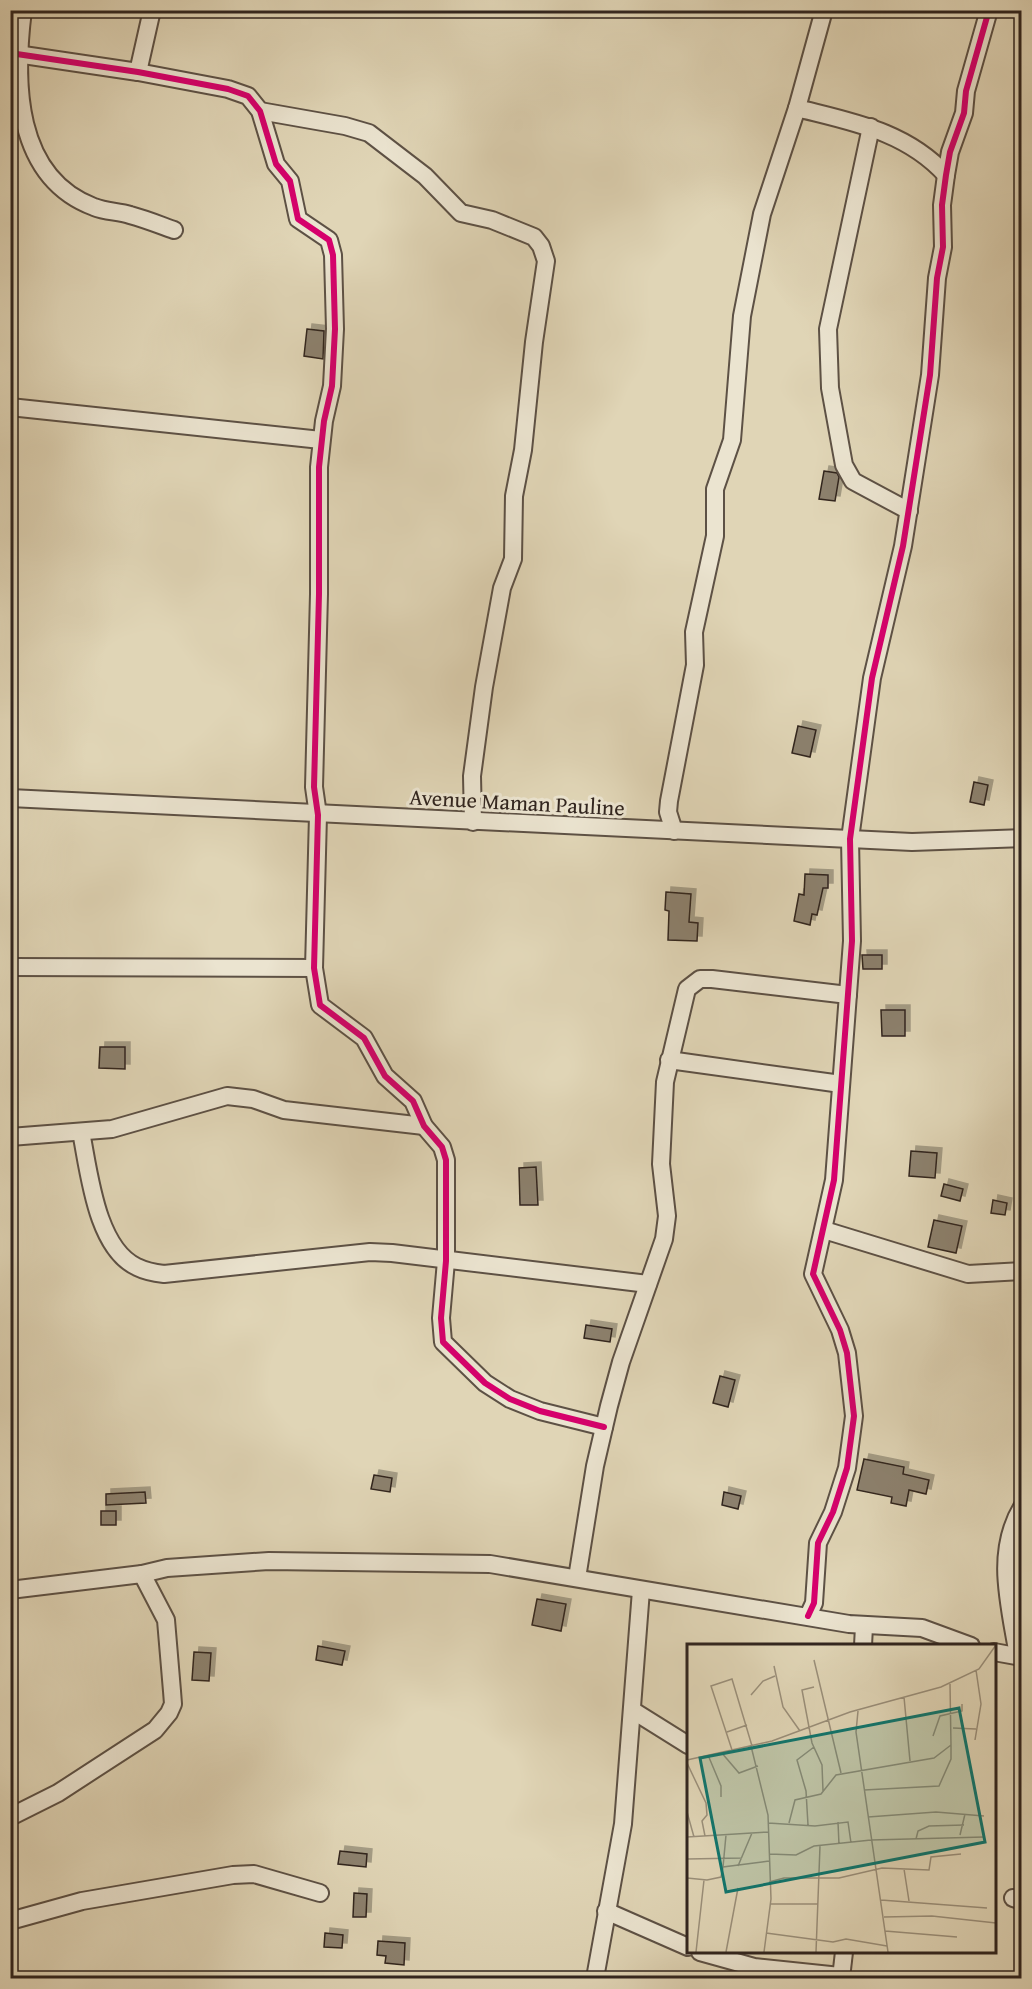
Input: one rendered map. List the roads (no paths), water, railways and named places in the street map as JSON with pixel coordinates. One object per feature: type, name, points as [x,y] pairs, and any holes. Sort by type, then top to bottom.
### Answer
[{"type":"street","points":[[23,10],[14,54],[25,129],[35,155],[60,185],[94,207],[129,214],[174,230]]},
{"type":"street","points":[[138,72],[152,10]]},
{"type":"street","points":[[674,831],[668,812],[669,801],[696,665],[694,632],[715,536],[715,489],[732,440],[742,316],[762,214],[797,108],[824,10]]},
{"type":"street","points":[[808,1616],[814,1602],[818,1543],[833,1512],[847,1468],[854,1416],[847,1353],[840,1330],[813,1274],[834,1180],[852,941],[850,839],[872,678],[909,511],[930,375],[946,175],[950,152],[964,113],[966,91],[989,10]]},
{"type":"street","points":[[14,54],[138,72],[228,89],[248,96],[260,111],[276,164],[291,186],[298,219],[325,237],[333,255],[335,329],[332,386],[321,440],[314,787],[318,815],[314,968],[320,1005],[364,1038],[389,1080],[412,1101],[424,1126],[442,1147],[446,1160],[446,1261],[441,1332],[443,1342],[485,1383],[510,1399],[540,1411],[604,1427]]},
{"type":"street","points":[[797,108],[872,127],[897,137],[917,149],[946,175]]},
{"type":"street","points":[[260,111],[345,126],[369,134],[425,176],[461,213],[492,220],[534,237],[541,246],[546,261],[534,342],[523,450],[514,496],[513,559],[502,588],[484,687],[472,776],[473,822]]},
{"type":"street","points":[[872,127],[828,329],[830,388],[844,465],[853,481],[909,511]]},
{"type":"street","points":[[10,407],[321,440]]},
{"type":"street","name":"Avenue Maman Pauline","points":[[10,798],[318,815],[912,842],[1022,838]]},
{"type":"street","points":[[10,967],[314,968]]},
{"type":"street","points":[[577,1578],[582,1539],[604,1427],[621,1362],[660,1254],[667,1225],[661,1164],[665,1083],[687,989],[700,979],[848,995]]},
{"type":"street","points":[[669,1060],[842,1084]]},
{"type":"street","points":[[10,1137],[112,1130],[227,1096],[253,1098],[284,1110],[424,1126]]},
{"type":"street","points":[[81,1132],[97,1210],[105,1231],[121,1254],[135,1266],[164,1274],[370,1252],[577,1273],[648,1284]]},
{"type":"street","points":[[824,1230],[968,1274],[1022,1271]]},
{"type":"street","points":[[996,1652],[1020,1657],[1005,1566],[1009,1534],[1022,1507]]},
{"type":"street","points":[[10,1590],[142,1574],[167,1568],[269,1561],[490,1564],[864,1626],[922,1628],[966,1644]]},
{"type":"street","points":[[10,1816],[58,1793],[154,1730],[165,1720],[173,1704],[166,1620],[142,1574]]},
{"type":"street","points":[[595,1978],[623,1824],[641,1590]]},
{"type":"street","points":[[863,1644],[864,1626]]},
{"type":"street","points":[[632,1710],[687,1744]]},
{"type":"street","points":[[10,1921],[82,1901],[233,1875],[254,1874],[320,1893]]},
{"type":"street","points":[[606,1911],[687,1947]]},
{"type":"street","points":[[704,1953],[755,1966],[840,1977],[844,1953]]}]
